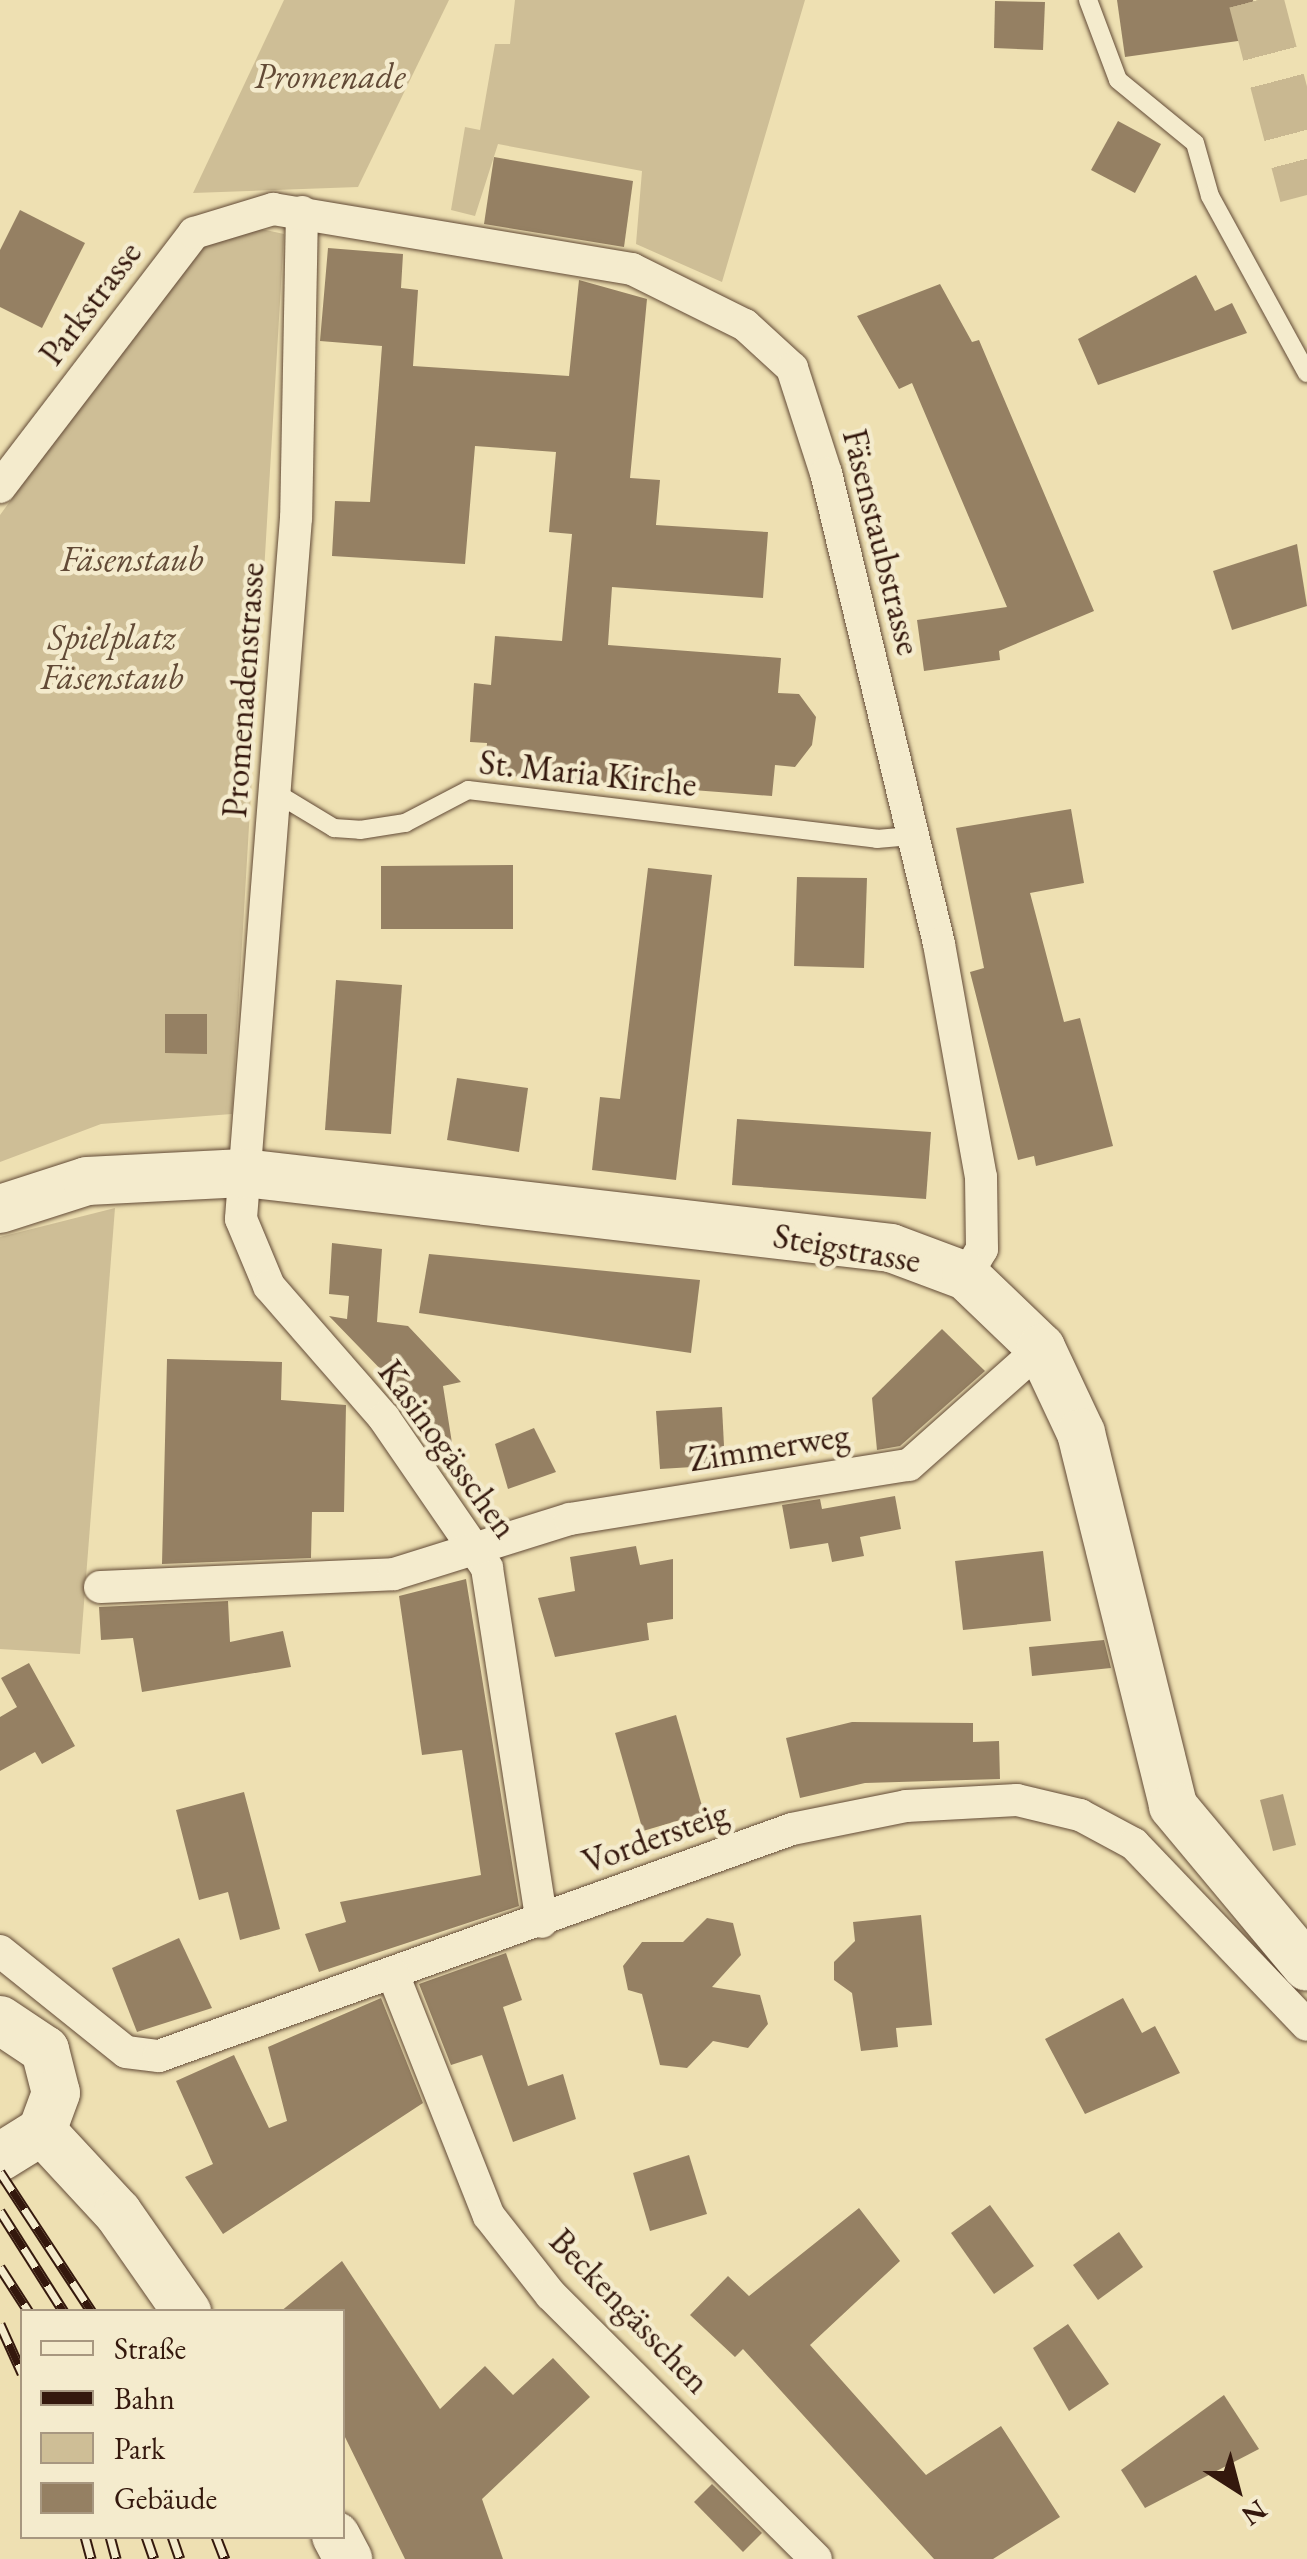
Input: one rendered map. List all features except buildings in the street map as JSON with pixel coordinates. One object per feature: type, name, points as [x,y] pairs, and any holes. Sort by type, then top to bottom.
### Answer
[{"type":"street","name":"Parkstrasse","points":[[0,487],[194,233],[288,210]]},
{"type":"street","name":"Promenadenstrasse","points":[[244,1173],[296,518],[288,210]]},
{"type":"street","name":"Fäsenstaubstrasse","points":[[288,210],[632,269],[707,301],[792,368],[914,836],[981,1177],[982,1250],[966,1276]]},
{"type":"street","name":"Steigstrasse","points":[[0,1208],[87,1181],[244,1173],[891,1248],[966,1276],[1041,1348],[1082,1433],[1172,1806],[1307,1966]]},
{"type":"street","name":"Kasinogässchen","points":[[244,1173],[240,1219],[256,1266],[384,1418],[470,1547],[496,1594],[512,1759],[542,1922]]},
{"type":"street","name":"Zimmerweg","points":[[100,1587],[394,1574],[470,1547],[570,1519],[909,1465],[1041,1348]]},
{"type":"street","name":"Vordersteig","points":[[0,1951],[126,2052],[159,2056],[542,1922],[792,1829],[906,1806],[1018,1800],[1080,1815],[1134,1844],[1307,2026]]},
{"type":"street","name":"Beckengässchen","points":[[393,1974],[488,2216],[551,2295],[816,2559]]},
{"type":"street","points":[[0,2020],[31,2035],[51,2060],[56,2093],[23,2145],[118,2213],[185,2309]]},
{"type":"lane","points":[[1088,0],[1100,40],[1135,102],[1195,143],[1210,196],[1307,373]]},
{"type":"lane","name":"St. Maria Kirche","points":[[276,793],[334,828],[360,830],[405,823],[468,790],[877,839],[914,836]]},
{"type":"green space","name":"Promenade","points":[[284,0],[449,0],[358,187],[193,193]]},
{"type":"green space","points":[[515,0],[805,0],[722,282],[636,244],[642,171],[498,144],[475,216],[451,210],[465,127],[480,130],[495,44],[510,44]]},
{"type":"green space","name":"Fäsenstaub","points":[[242,225],[284,234],[232,1114],[101,1124],[0,1162],[0,515],[202,238]]},
{"type":"green space","points":[[115,1208],[80,1654],[0,1649],[0,1237]]},
{"type":"shaded area","points":[[1283,1794],[1296,1845],[1273,1851],[1260,1800]]},
{"type":"tunnel","points":[[1256,0],[1307,194]]},
{"type":"railway","points":[[0,2172],[90,2309]]},
{"type":"railway","points":[[0,2211],[62,2309]]},
{"type":"railway","points":[[0,2267],[27,2309]]},
{"type":"railway","points":[[0,2324],[20,2369]]},
{"type":"railway","points":[[86,2539],[91,2559]]},
{"type":"railway","points":[[111,2539],[116,2559]]},
{"type":"railway","points":[[147,2539],[154,2559]]},
{"type":"railway","points":[[173,2539],[180,2559]]},
{"type":"railway","points":[[217,2539],[225,2559]]},
{"type":"park label","name":"Spielplatz Fäsenstaub","points":[[112,657]]}]
